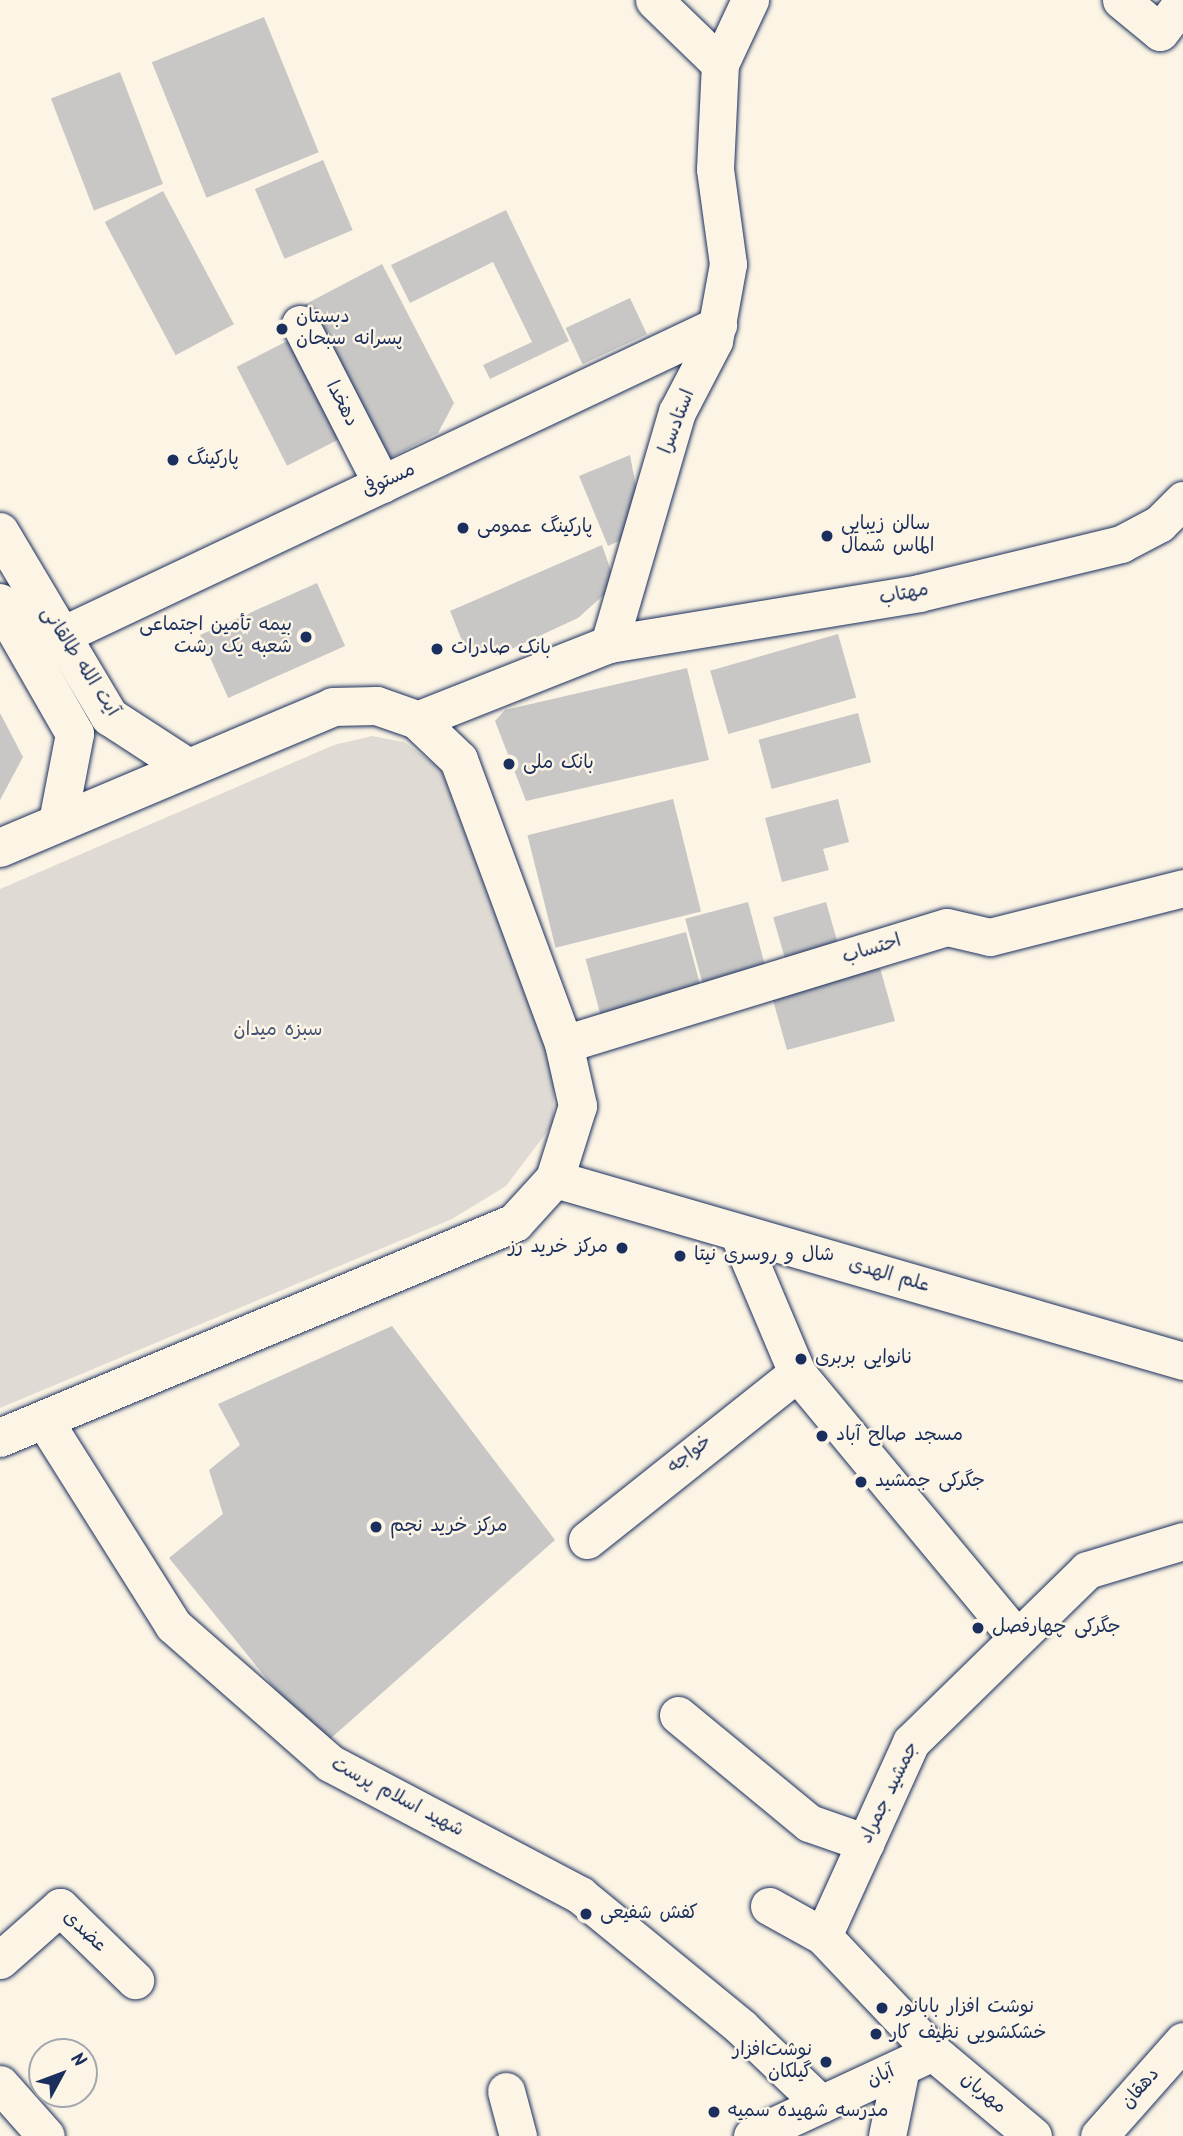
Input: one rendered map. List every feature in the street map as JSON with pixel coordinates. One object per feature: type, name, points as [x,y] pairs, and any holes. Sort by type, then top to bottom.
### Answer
[{"type":"main road","name":"آیت الله طالقانی","points":[[0,532],[110,717],[184,765]]},
{"type":"main road","name":"آیت الله طالقانی","points":[[4,619],[75,734],[58,822]]},
{"type":"main road","points":[[0,848],[184,765],[333,707],[370,705],[417,720],[459,760],[564,1044],[578,1106],[555,1179],[529,1212],[500,1231],[0,1438]]},
{"type":"main road","points":[[71,756],[108,775],[131,758],[134,733]]},
{"type":"street","points":[[654,0],[720,64]]},
{"type":"street","name":"استادسرا","points":[[609,644],[677,412],[718,325],[728,264],[715,169],[720,64],[750,0]]},
{"type":"street","points":[[1121,0],[1160,32],[1183,2]]},
{"type":"street","name":"دهخدا","points":[[300,324],[382,484]]},
{"type":"street","name":"مستوفی","points":[[60,636],[718,325]]},
{"type":"street","name":"مهتاب","points":[[609,644],[919,593],[1121,544],[1159,524],[1183,500]]},
{"type":"street","points":[[417,720],[609,644]]},
{"type":"street","name":"احتساب","points":[[564,1044],[947,927],[990,937],[1183,888]]},
{"type":"street","name":"علم الهدی","points":[[555,1179],[1183,1362]]},
{"type":"street","points":[[738,1233],[797,1373],[1017,1638]]},
{"type":"street","name":"خواجه","points":[[587,1540],[797,1373]]},
{"type":"street","name":"شهید اسلام پرست","points":[[44,1420],[173,1625],[330,1763],[580,1895],[741,2027],[821,2104]]},
{"type":"street","name":"جمشید جمراد","points":[[823,1936],[911,1742],[1087,1570],[1183,1541]]},
{"type":"street","points":[[678,1715],[809,1823],[866,1843]]},
{"type":"street","points":[[769,1906],[823,1936],[917,2060],[887,2136]]},
{"type":"street","name":"عضدی","points":[[0,1960],[60,1908],[135,1980]]},
{"type":"street","name":"دهقان","points":[[1099,2136],[1183,2041]]},
{"type":"street","name":"آبان","points":[[752,2136],[917,2060]]},
{"type":"street","name":"مهربان","points":[[917,2060],[1033,2136]]},
{"type":"street","points":[[0,2084],[46,2136]]},
{"type":"street","points":[[506,2091],[518,2136]]},
{"type":"green space","name":"سبزه میدان","points":[[372,736],[404,742],[441,769],[554,1072],[553,1124],[506,1186],[452,1219],[0,1408],[0,889],[334,745]]},
{"type":"building","points":[[264,17],[319,152],[207,198],[152,62]]},
{"type":"building","points":[[120,72],[163,184],[94,211],[51,99]]},
{"type":"building","points":[[323,160],[353,230],[285,259],[255,189]]},
{"type":"building","points":[[163,191],[234,324],[176,355],[105,222]]},
{"type":"building","points":[[506,210],[569,341],[490,379],[483,365],[532,342],[493,262],[410,303],[391,265]]},
{"type":"building","points":[[382,264],[454,403],[438,433],[382,462],[302,306]]},
{"type":"building","points":[[630,298],[647,334],[583,364],[566,328]]},
{"type":"building","points":[[299,335],[349,434],[287,466],[237,367]]},
{"type":"building","points":[[630,455],[636,487],[630,536],[608,546],[579,476]]},
{"type":"building","points":[[602,545],[612,574],[607,592],[578,618],[496,656],[463,643],[450,611]]},
{"type":"building","points":[[317,583],[345,646],[228,698],[200,635]]},
{"type":"building","points":[[838,634],[856,697],[728,734],[710,671]]},
{"type":"building","points":[[687,668],[709,760],[526,801],[495,721],[505,710]]},
{"type":"building","points":[[0,713],[23,757],[0,800]]},
{"type":"building","points":[[858,713],[871,762],[772,789],[759,740]]},
{"type":"building","points":[[673,799],[701,912],[556,948],[527,835]]},
{"type":"building","points":[[838,799],[849,842],[823,849],[829,870],[782,882],[765,818]]},
{"type":"building","points":[[748,902],[766,971],[704,987],[685,919]]},
{"type":"building","points":[[826,902],[838,945],[786,960],[773,917]]},
{"type":"building","points":[[686,932],[703,994],[602,1021],[586,959]]},
{"type":"building","points":[[880,968],[895,1021],[787,1050],[769,986]]},
{"type":"building","name":"مرکز خرید نجم","points":[[392,1326],[555,1540],[330,1739],[283,1699],[169,1558],[223,1514],[209,1470],[240,1445],[218,1404]]},
{"type":"place","name":"دبستان پسرانه سبحان","points":[[282,329]]},
{"type":"place","name":"پارکینگ","points":[[173,460]]},
{"type":"place","name":"پارکینگ عمومی","points":[[463,528]]},
{"type":"place","name":"سالن زیبایی الماس شمال","points":[[827,536]]},
{"type":"place","name":"بیمه تأمین اجتماعی شعبه یک رشت","points":[[306,637]]},
{"type":"place","name":"بانک صادرات","points":[[437,649]]},
{"type":"place","name":"بانک ملی","points":[[509,764]]},
{"type":"place","name":"مرکز خرید رز","points":[[622,1248]]},
{"type":"place","name":"شال و روسری نیتا","points":[[680,1256]]},
{"type":"place","name":"نانوایی بربری","points":[[801,1359]]},
{"type":"place","name":"مسجد صالح آباد","points":[[822,1436]]},
{"type":"place","name":"جگرکی جمشید","points":[[861,1482]]},
{"type":"place","name":"مرکز خرید نجم","points":[[376,1527]]},
{"type":"place","name":"جگرکی چهارفصل","points":[[978,1628]]},
{"type":"place","name":"کفش شفیعی","points":[[586,1914]]},
{"type":"place","name":"نوشت افزار بابانور","points":[[882,2008]]},
{"type":"place","name":"خشکشویی نظیف کار","points":[[876,2034]]},
{"type":"place","name":"نوشت‌افزار گیلکان","points":[[826,2062]]},
{"type":"place","name":"مدرسه شهیده سمیه","points":[[714,2112]]}]
